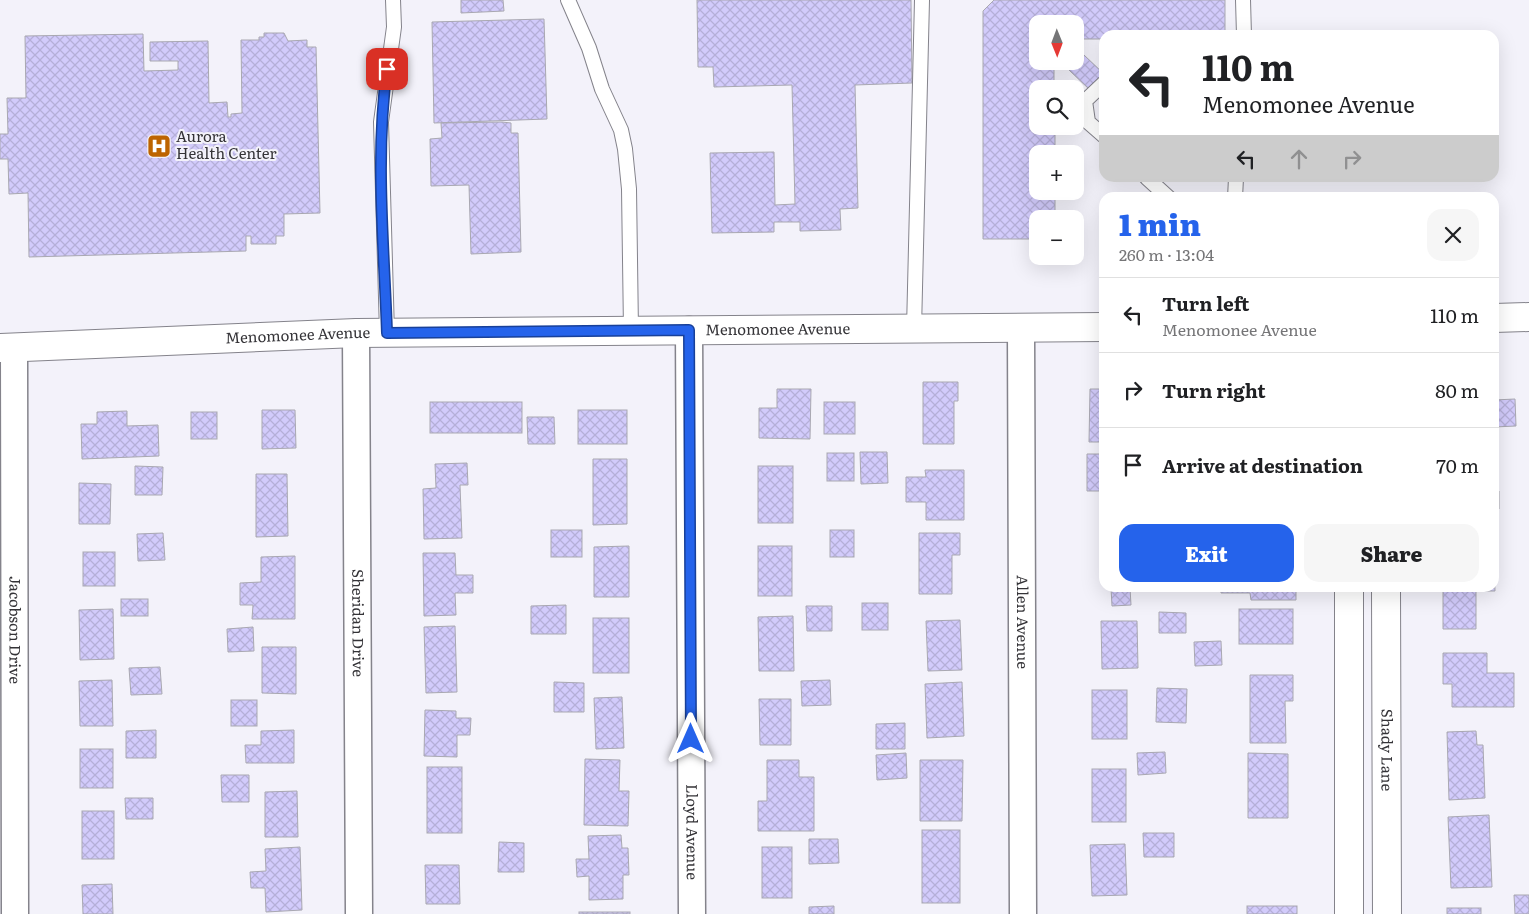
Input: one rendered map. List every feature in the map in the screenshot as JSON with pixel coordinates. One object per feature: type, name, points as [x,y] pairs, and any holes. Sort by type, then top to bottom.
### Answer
[{"type":"street","points":[[1499,318],[1529,317]]},
{"type":"street","name":"Menomonee Avenue","points":[[7,348],[356,333],[1099,327]]},
{"type":"street","name":"Allen Avenue","points":[[1021,328],[1023,914]]},
{"type":"street","name":"Lloyd Avenue","points":[[689,330],[692,914]]},
{"type":"street","name":"Sheridan Drive","points":[[356,333],[359,914]]},
{"type":"street","name":"Jacobson Drive","points":[[7,348],[15,914]]},
{"type":"street","points":[[1349,592],[1349,914]]},
{"type":"street","name":"Shady Lane","points":[[1386,592],[1387,914]]},
{"type":"lane","points":[[387,333],[381,122],[394,28],[393,0]]},
{"type":"lane","points":[[568,0],[589,48],[602,89],[621,130],[625,150],[629,189],[631,330]]},
{"type":"lane","points":[[914,329],[922,0]]},
{"type":"lane","points":[[1243,0],[1244,30]]},
{"type":"lane","points":[[1099,88],[1085,101],[1088,122],[1099,132]]},
{"type":"lane","points":[[1152,182],[1163,192]]},
{"type":"building","points":[[461,0],[503,0],[504,11],[461,13]]},
{"type":"building","points":[[697,0],[911,0],[912,83],[855,85],[858,208],[840,209],[841,230],[800,231],[800,222],[774,222],[774,232],[712,233],[710,153],[774,152],[775,205],[795,204],[792,85],[714,87],[713,67],[698,67]]},
{"type":"building","points":[[994,0],[1225,0],[1225,30],[1099,30],[1099,39],[1084,39],[1084,15],[1029,15],[1029,70],[1054,70],[1054,80],[1029,80],[1029,135],[1055,135],[1055,145],[1029,145],[1029,200],[1055,200],[1055,210],[1029,210],[1029,239],[983,239],[983,11]]},
{"type":"building","points":[[544,19],[547,119],[434,123],[432,22]]},
{"type":"building","name":"Aurora Health Center","points":[[264,33],[284,33],[288,41],[307,40],[307,47],[316,47],[320,213],[284,214],[284,236],[276,236],[276,244],[251,244],[251,236],[246,236],[246,251],[29,257],[28,193],[9,194],[8,159],[0,159],[0,134],[8,134],[7,98],[26,98],[25,36],[143,34],[144,71],[178,70],[178,61],[150,61],[150,42],[208,41],[209,103],[227,102],[228,117],[231,117],[231,114],[242,113],[241,40],[259,40],[259,37],[264,37]]},
{"type":"building","points":[[1084,55],[1099,69],[1099,81],[1091,91],[1084,84],[1084,80],[1079,80],[1069,70],[1084,70]]},
{"type":"building","points":[[441,123],[511,123],[511,133],[518,133],[521,252],[471,254],[469,185],[431,186],[430,139],[442,138]]},
{"type":"building","points":[[923,382],[958,382],[958,401],[954,401],[954,444],[923,444]]},
{"type":"building","points":[[777,389],[811,389],[810,439],[759,438],[759,408],[777,408]]},
{"type":"building","points":[[1090,389],[1099,389],[1099,442],[1089,442]]},
{"type":"building","points":[[1515,399],[1516,426],[1499,427],[1499,400]]},
{"type":"building","points":[[430,402],[522,402],[522,433],[430,433]]},
{"type":"building","points":[[824,402],[855,402],[855,434],[824,434]]},
{"type":"building","points":[[262,410],[295,410],[296,448],[262,449]]},
{"type":"building","points":[[578,410],[627,410],[627,444],[578,444]]},
{"type":"building","points":[[127,411],[127,426],[158,425],[159,456],[82,459],[81,424],[97,424],[97,412]]},
{"type":"building","points":[[191,412],[217,412],[217,439],[191,439]]},
{"type":"building","points":[[527,417],[554,417],[555,444],[528,444]]},
{"type":"building","points":[[860,452],[887,452],[888,483],[861,484]]},
{"type":"building","points":[[827,453],[854,453],[854,481],[827,481]]},
{"type":"building","points":[[1087,454],[1099,454],[1099,491],[1087,491]]},
{"type":"building","points":[[593,459],[627,459],[627,524],[593,525]]},
{"type":"building","points":[[467,463],[468,485],[460,485],[462,538],[424,539],[423,489],[436,488],[435,464]]},
{"type":"building","points":[[135,466],[163,467],[162,495],[135,495]]},
{"type":"building","points":[[758,466],[793,466],[793,523],[758,523]]},
{"type":"building","points":[[925,470],[964,470],[964,520],[926,520],[926,502],[906,502],[906,477],[926,477]]},
{"type":"building","points":[[256,474],[287,474],[288,536],[256,537]]},
{"type":"building","points":[[79,483],[111,484],[110,524],[79,524]]},
{"type":"building","points":[[551,530],[582,530],[582,557],[551,557]]},
{"type":"building","points":[[830,530],[854,530],[854,557],[830,557]]},
{"type":"building","points":[[163,533],[165,560],[138,561],[137,534]]},
{"type":"building","points":[[919,533],[960,533],[960,555],[952,555],[952,594],[919,594]]},
{"type":"building","points":[[629,546],[629,597],[594,597],[594,547]]},
{"type":"building","points":[[758,546],[792,546],[792,596],[758,596]]},
{"type":"building","points":[[83,552],[115,552],[115,586],[83,586]]},
{"type":"building","points":[[423,553],[455,553],[456,575],[473,575],[473,593],[455,593],[456,615],[424,616]]},
{"type":"building","points":[[295,556],[295,619],[252,619],[253,605],[240,605],[240,583],[261,582],[261,557]]},
{"type":"building","points":[[1111,592],[1130,592],[1131,605],[1112,606]]},
{"type":"building","points":[[1296,592],[1296,600],[1251,600],[1250,593],[1221,593]]},
{"type":"building","points":[[1443,592],[1476,592],[1476,629],[1443,629]]},
{"type":"building","points":[[121,599],[148,599],[148,616],[121,616]]},
{"type":"building","points":[[862,603],[888,603],[888,630],[862,630]]},
{"type":"building","points":[[566,605],[566,634],[531,634],[531,606]]},
{"type":"building","points":[[806,606],[832,606],[832,631],[807,631]]},
{"type":"building","points":[[113,609],[114,659],[80,660],[79,610]]},
{"type":"building","points":[[1239,609],[1293,609],[1293,644],[1239,644]]},
{"type":"building","points":[[1159,612],[1186,613],[1186,633],[1159,633]]},
{"type":"building","points":[[793,616],[794,671],[759,671],[758,617]]},
{"type":"building","points":[[593,618],[629,618],[629,673],[593,673]]},
{"type":"building","points":[[960,620],[962,670],[928,671],[926,621]]},
{"type":"building","points":[[1101,621],[1137,621],[1138,668],[1102,669]]},
{"type":"building","points":[[455,626],[457,692],[426,693],[424,627]]},
{"type":"building","points":[[253,627],[254,651],[228,652],[227,629]]},
{"type":"building","points":[[1221,641],[1222,665],[1195,666],[1194,642]]},
{"type":"building","points":[[262,647],[296,647],[296,694],[262,693]]},
{"type":"building","points":[[1443,653],[1487,653],[1487,673],[1514,673],[1514,707],[1452,707],[1452,684],[1443,684]]},
{"type":"building","points":[[160,667],[162,694],[131,695],[129,668]]},
{"type":"building","points":[[1250,675],[1293,675],[1293,701],[1285,701],[1286,743],[1250,743]]},
{"type":"building","points":[[112,680],[113,726],[80,726],[79,681]]},
{"type":"building","points":[[830,680],[831,705],[802,706],[801,681]]},
{"type":"building","points":[[554,682],[584,683],[584,712],[554,712]]},
{"type":"building","points":[[962,682],[964,736],[927,738],[925,684]]},
{"type":"building","points":[[1157,688],[1187,689],[1186,723],[1156,722]]},
{"type":"building","points":[[1092,690],[1127,690],[1127,739],[1092,739]]},
{"type":"building","points":[[622,697],[624,748],[596,749],[594,698]]},
{"type":"building","points":[[759,699],[791,699],[791,745],[760,745]]},
{"type":"building","points":[[231,700],[257,700],[257,726],[231,726]]},
{"type":"building","points":[[425,710],[456,711],[456,718],[471,718],[470,735],[457,735],[457,757],[424,756]]},
{"type":"building","points":[[905,723],[905,749],[876,749],[876,724]]},
{"type":"building","points":[[156,730],[156,758],[126,758],[126,731]]},
{"type":"building","points":[[294,730],[294,763],[246,763],[245,745],[261,745],[261,731]]},
{"type":"building","points":[[1476,731],[1477,745],[1483,745],[1485,798],[1449,800],[1447,732]]},
{"type":"building","points":[[80,749],[113,749],[113,788],[80,788]]},
{"type":"building","points":[[1165,752],[1166,773],[1138,775],[1137,753]]},
{"type":"building","points":[[906,753],[907,778],[877,780],[876,755]]},
{"type":"building","points":[[1248,753],[1288,754],[1288,818],[1248,818]]},
{"type":"building","points":[[585,759],[620,760],[619,791],[629,791],[628,826],[584,825]]},
{"type":"building","points":[[767,760],[799,760],[799,777],[814,777],[814,831],[758,831],[758,801],[767,801]]},
{"type":"building","points":[[920,760],[963,760],[962,821],[920,821]]},
{"type":"building","points":[[427,767],[462,767],[462,833],[427,833]]},
{"type":"building","points":[[1092,769],[1126,769],[1126,822],[1092,822]]},
{"type":"building","points":[[221,775],[249,775],[249,802],[222,802]]},
{"type":"building","points":[[297,791],[298,837],[265,837],[265,792]]},
{"type":"building","points":[[125,798],[153,798],[153,819],[126,819]]},
{"type":"building","points":[[82,811],[114,811],[114,859],[82,859]]},
{"type":"building","points":[[1489,815],[1492,887],[1451,888],[1448,817]]},
{"type":"building","points":[[922,830],[960,830],[960,903],[922,903]]},
{"type":"building","points":[[1143,833],[1174,833],[1174,857],[1144,857]]},
{"type":"building","points":[[621,835],[622,848],[628,848],[629,875],[623,875],[623,899],[589,900],[589,876],[577,877],[576,859],[589,859],[588,836]]},
{"type":"building","points":[[809,839],[838,839],[839,863],[809,864]]},
{"type":"building","points":[[499,842],[524,843],[524,872],[498,872]]},
{"type":"building","points":[[1125,844],[1127,895],[1092,896],[1090,845]]},
{"type":"building","points":[[300,847],[302,910],[266,912],[265,888],[251,888],[250,872],[266,871],[265,849]]},
{"type":"building","points":[[762,847],[792,847],[792,898],[762,898]]},
{"type":"building","points":[[425,865],[459,865],[460,904],[426,904]]},
{"type":"building","points":[[112,884],[113,914],[83,914],[82,885]]},
{"type":"building","points":[[1514,895],[1529,895],[1529,914],[1515,914]]},
{"type":"building","points":[[834,906],[834,914],[809,914],[809,907]]},
{"type":"building","points":[[1247,906],[1297,906],[1297,914],[1247,914]]},
{"type":"building","points":[[1447,908],[1481,908],[1481,914],[1447,914]]},
{"type":"building","points":[[579,912],[630,912],[630,914],[579,914]]},
{"type":"place","name":"Aurora Health Center","points":[[159,146]]},
{"type":"route","points":[[387,69],[382,104],[381,149],[387,333],[689,330],[691,739]]}]
